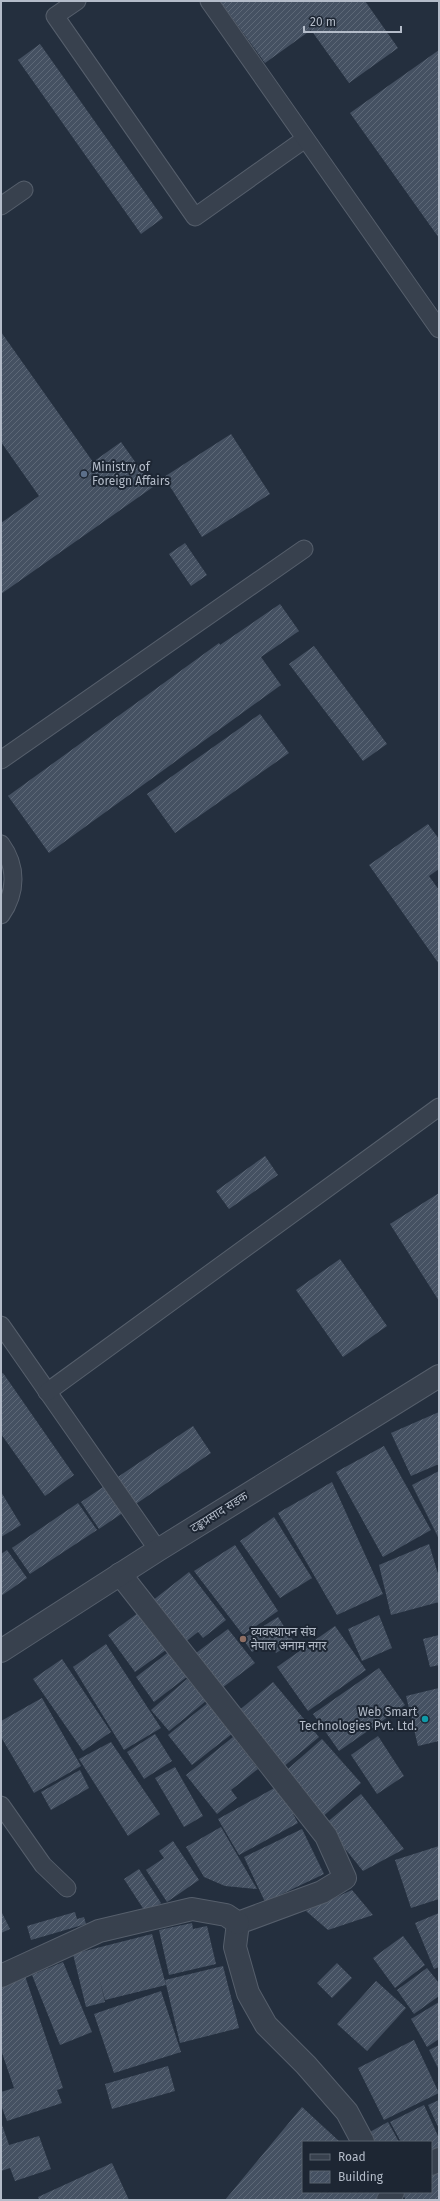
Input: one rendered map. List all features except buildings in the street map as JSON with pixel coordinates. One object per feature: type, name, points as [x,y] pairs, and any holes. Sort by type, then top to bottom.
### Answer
[{"type":"street","name":"टङ्कप्रसाद सडक","points":[[1,1651],[158,1550],[439,1376]]},
{"type":"street","points":[[120,1574],[326,1836],[345,1878],[322,1892],[238,1923]]},
{"type":"street","points":[[1,1976],[99,1931],[192,1909],[226,1916],[238,1923]]},
{"type":"street","points":[[238,1923],[234,1947],[248,1993],[266,2025],[306,2066],[347,2112],[362,2141]]},
{"type":"lane","points":[[77,1],[55,16],[194,216],[305,139]]},
{"type":"lane","points":[[209,1],[439,329]]},
{"type":"lane","points":[[1,206],[24,190]]},
{"type":"lane","points":[[1,760],[304,549]]},
{"type":"lane","points":[[1,844],[8,854],[13,866],[14,880],[12,894],[1,915]]},
{"type":"lane","points":[[48,1392],[439,1106]]},
{"type":"lane","points":[[3,1332],[48,1392],[158,1550]]},
{"type":"lane","points":[[1,1804],[43,1865],[66,1888]]},
{"type":"place","name":"Ministry of Foreign Affairs","points":[[84,474]]},
{"type":"place","name":"व्यवस्थापन संघ नेपाल अनाम नगर","points":[[243,1639]]},
{"type":"place","name":"Web Smart Technologies Pvt. Ltd.","points":[[425,1719]]}]
